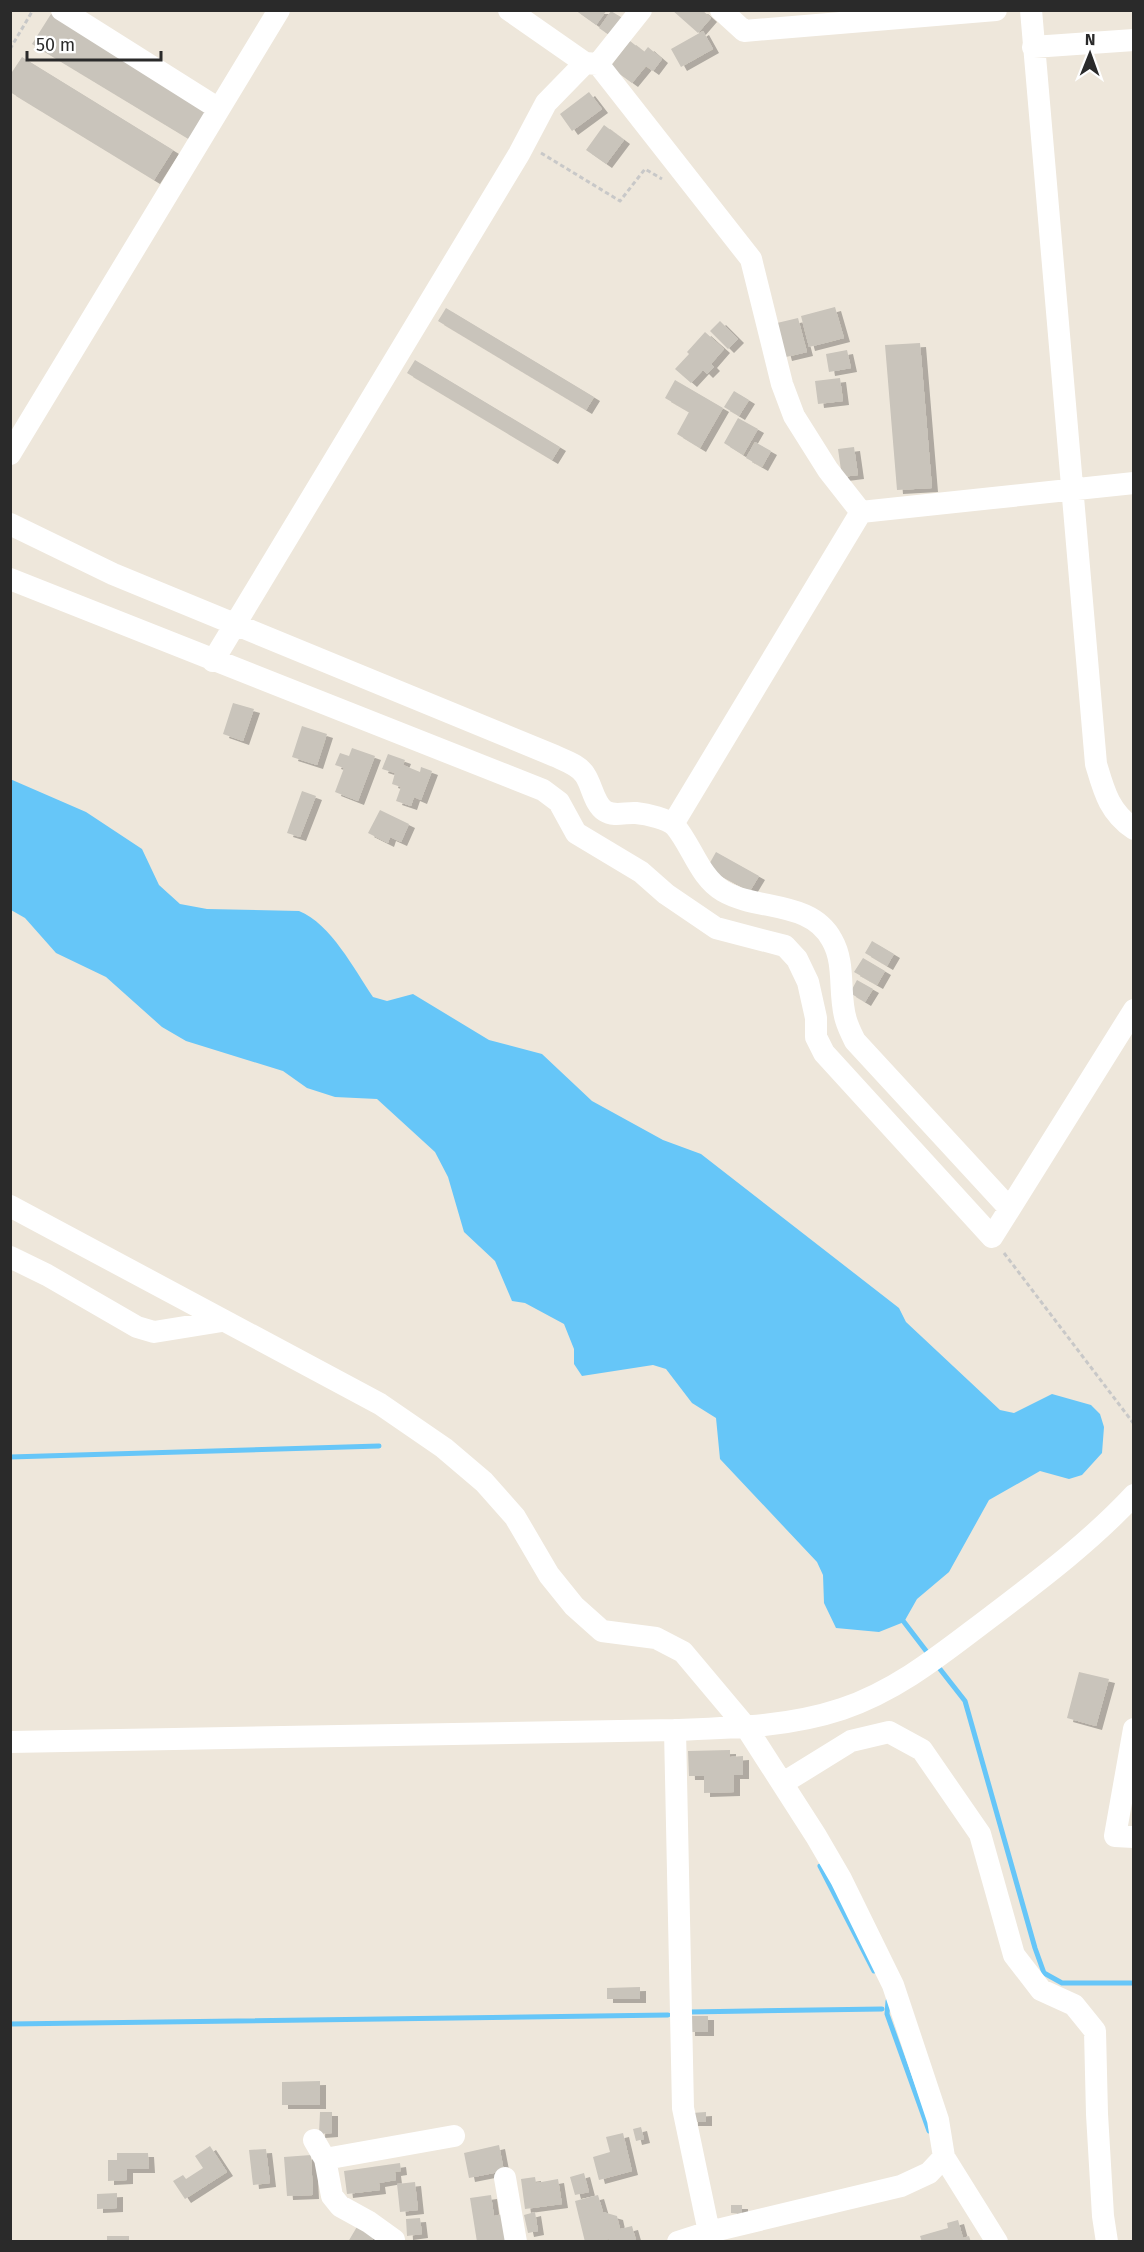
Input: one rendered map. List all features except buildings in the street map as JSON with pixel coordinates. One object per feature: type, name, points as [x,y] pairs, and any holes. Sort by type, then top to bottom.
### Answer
[{"type":"street","points":[[62,10],[219,109]]},
{"type":"street","points":[[10,454],[279,10]]},
{"type":"street","points":[[509,10],[592,64],[750,259],[782,384],[794,416],[828,470],[861,512]]},
{"type":"street","points":[[213,661],[546,103],[592,64],[641,10]]},
{"type":"street","points":[[721,10],[744,31],[996,10]]},
{"type":"street","points":[[1031,10],[1096,764],[1106,800],[1134,829]]},
{"type":"street","points":[[1033,47],[1134,40]]},
{"type":"street","points":[[861,512],[1134,483]]},
{"type":"street","points":[[673,824],[861,512]]},
{"type":"street","points":[[10,524],[113,574],[438,706],[578,767],[586,775],[599,804],[605,811],[615,814],[636,813],[673,824],[705,874],[722,891],[742,900],[793,910],[808,916],[832,939],[838,956],[846,1020],[855,1041],[1009,1208]]},
{"type":"street","points":[[10,579],[543,790],[559,802],[576,833],[646,875],[666,894],[716,928],[785,946],[797,959],[808,981],[816,1018],[816,1037],[824,1053],[992,1237],[1134,1010]]},
{"type":"street","points":[[10,1206],[380,1404],[444,1448],[484,1482],[515,1517],[549,1575],[581,1612],[602,1631],[656,1638],[683,1652],[746,1727],[842,1879],[893,1985],[938,2120],[944,2157],[997,2241]]},
{"type":"street","points":[[10,1257],[47,1275],[137,1327],[154,1332],[222,1321]]},
{"type":"street","points":[[10,1742],[675,1730],[746,1727],[820,1716],[867,1699],[912,1676],[1068,1557],[1134,1495]]},
{"type":"street","points":[[1124,1836],[1134,1729]]},
{"type":"street","points":[[675,1730],[684,2108],[709,2232]]},
{"type":"street","points":[[783,1784],[851,1741],[889,1732],[922,1750],[980,1834],[1014,1955],[1041,1990],[1074,2005],[1095,2031],[1097,2114],[1103,2216],[1107,2241]]},
{"type":"street","points":[[395,2241],[369,2222],[340,2206],[332,2196],[320,2149],[454,2136]]},
{"type":"street","points":[[678,2241],[901,2186],[929,2174],[944,2157]]},
{"type":"street","points":[[505,2178],[516,2241]]},
{"type":"path","points":[[10,49],[33,10]]},
{"type":"path","points":[[524,143],[620,201],[645,169],[663,180]]},
{"type":"path","points":[[992,1237],[1134,1424]]},
{"type":"water","points":[[10,779],[86,812],[142,849],[159,885],[180,904],[207,909],[299,911],[311,917],[341,948],[373,997],[387,1001],[413,994],[489,1040],[542,1054],[592,1101],[663,1140],[701,1154],[899,1308],[906,1322],[1000,1410],[1014,1413],[1052,1394],[1091,1405],[1100,1414],[1104,1427],[1102,1453],[1082,1475],[1069,1479],[1040,1471],[989,1500],[949,1572],[917,1599],[904,1622],[879,1632],[836,1628],[824,1603],[823,1575],[817,1562],[720,1459],[716,1418],[692,1403],[666,1369],[653,1365],[582,1376],[574,1364],[574,1349],[564,1324],[525,1303],[512,1301],[495,1261],[464,1232],[448,1177],[435,1152],[377,1099],[335,1097],[307,1088],[283,1071],[186,1041],[162,1027],[106,977],[56,953],[25,918],[11,910]]},
{"type":"waterway","points":[[10,1457],[379,1446]]},
{"type":"waterway","points":[[904,1622],[930,1656]]},
{"type":"waterway","points":[[936,1664],[965,1701],[1044,1973],[1062,1983],[1134,1983]]},
{"type":"waterway","points":[[820,1866],[874,1971]]},
{"type":"waterway","points":[[888,2001],[887,2014],[929,2131]]},
{"type":"waterway","points":[[689,2012],[882,2009]]},
{"type":"waterway","points":[[10,2024],[668,2015]]}]
